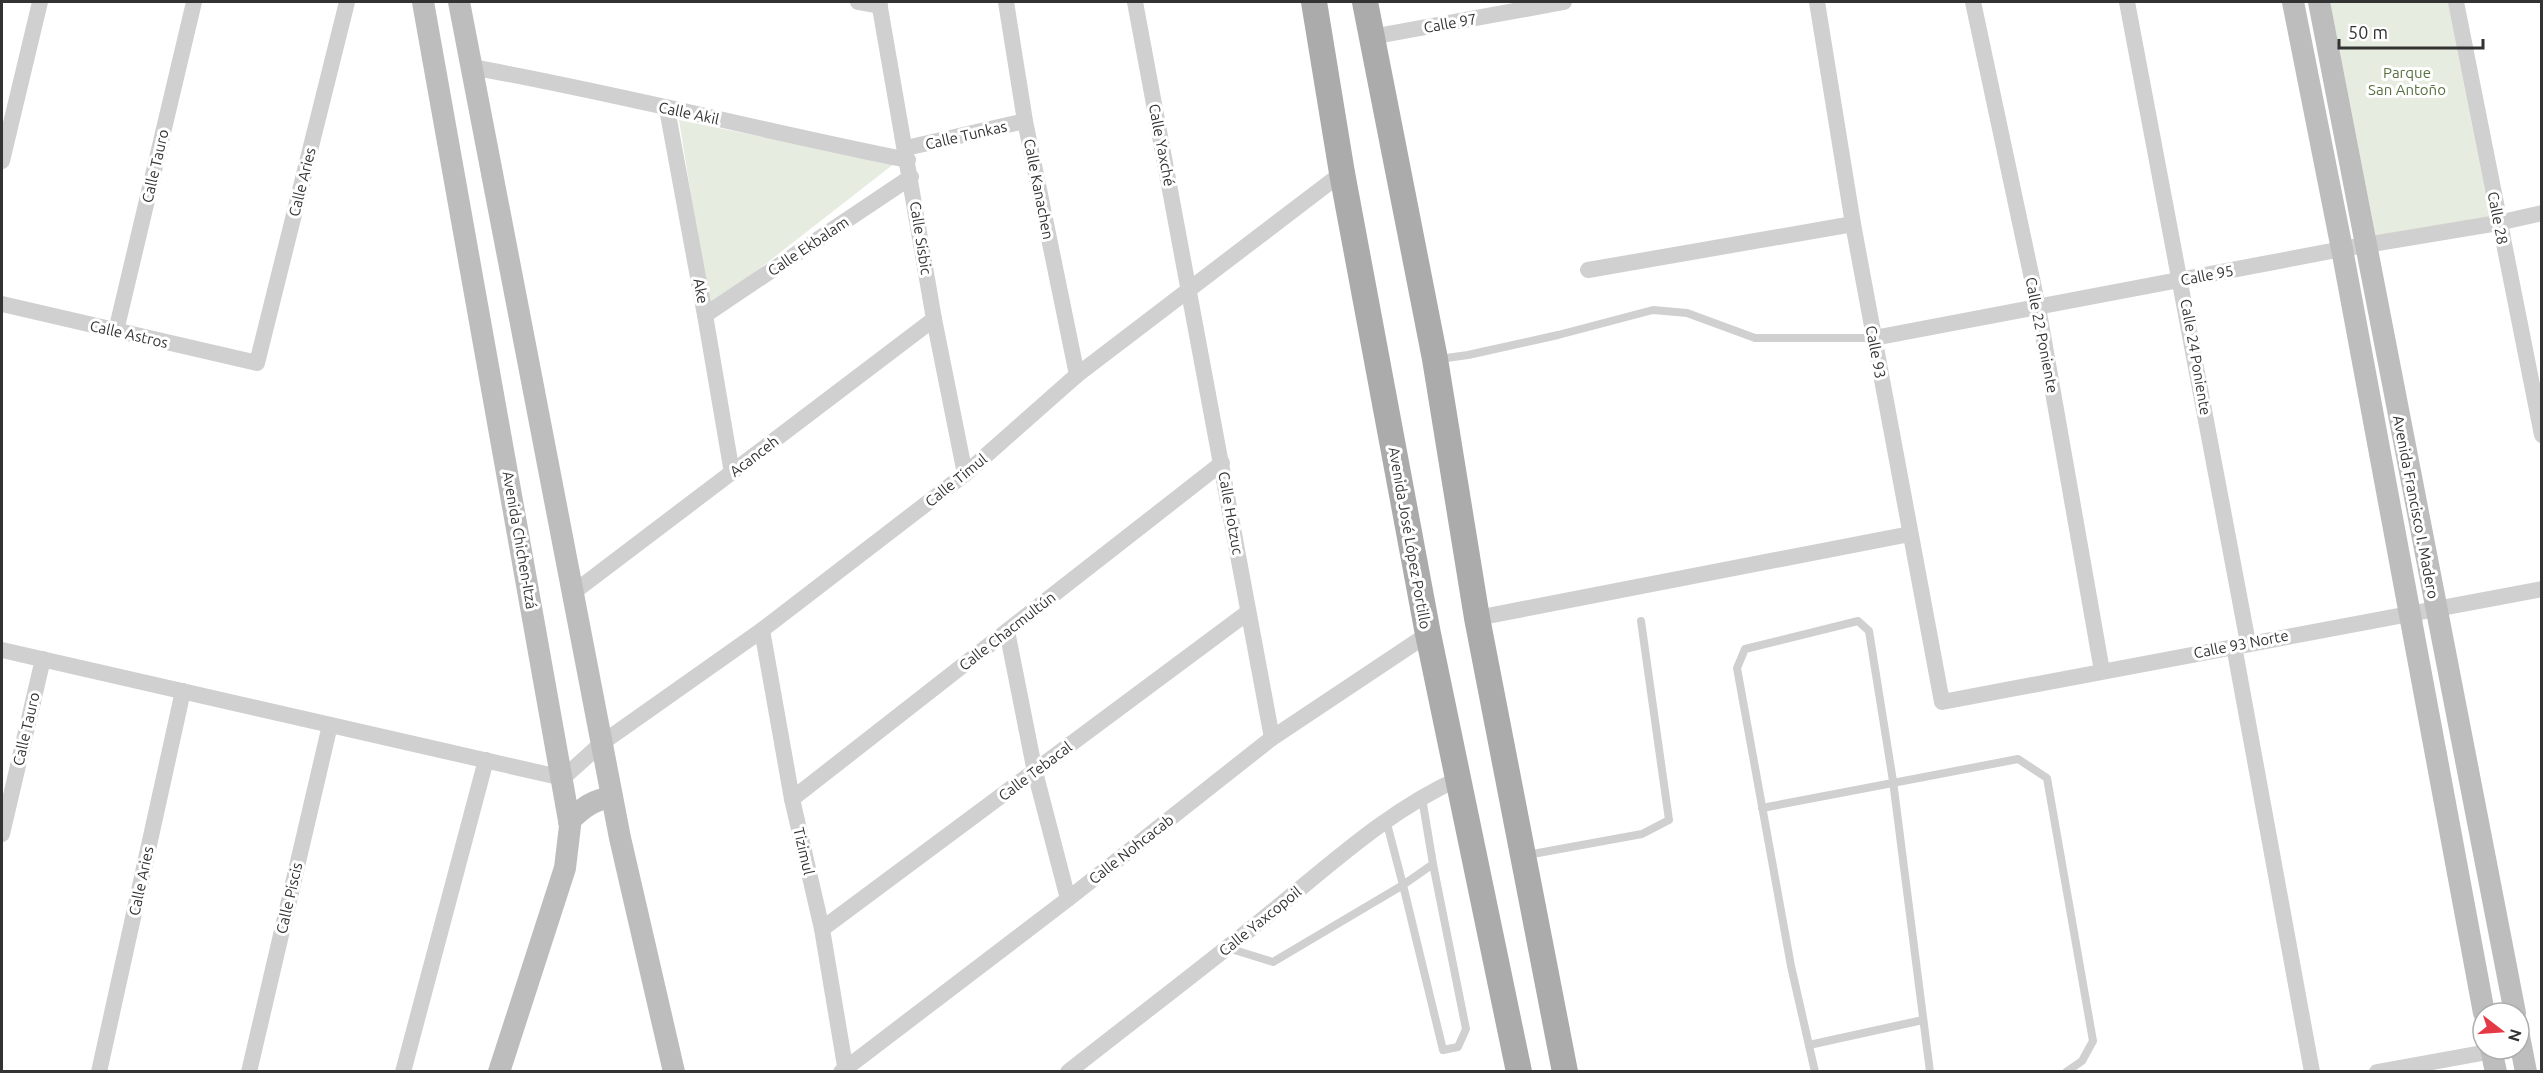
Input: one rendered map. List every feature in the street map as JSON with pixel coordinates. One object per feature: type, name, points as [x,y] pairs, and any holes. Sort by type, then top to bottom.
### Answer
[{"type":"main road","name":"Avenida Chichen-Itzá","points":[[423,2],[569,821],[566,868],[499,1071]]},
{"type":"main road","points":[[459,2],[612,798],[674,1071]]},
{"type":"main road","name":"Avenida José López Portillo","points":[[1314,2],[1342,173],[1428,634],[1520,1071]]},
{"type":"main road","points":[[1365,2],[1435,359],[1477,618],[1565,1071]]},
{"type":"main road","name":"Avenida Francisco I. Madero","points":[[2293,2],[2342,249],[2482,1001]]},
{"type":"main road","name":"Avenida Francisco I. Madero","points":[[2319,2],[2513,1001]]},
{"type":"main road","points":[[569,821],[583,807],[599,799],[612,798]]},
{"type":"street","points":[[2,161],[40,2]]},
{"type":"street","name":"Calle Tauro","points":[[116,331],[194,2]]},
{"type":"street","name":"Calle Aries","points":[[257,363],[347,2]]},
{"type":"street","points":[[858,2],[880,4]]},
{"type":"street","name":"Calle Kanachen","points":[[1006,2],[1025,121],[1077,375]]},
{"type":"street","name":"Calle Yaxché","points":[[1135,2],[1190,288]]},
{"type":"street","name":"Calle 97","points":[[1371,37],[1564,2]]},
{"type":"street","name":"Calle 93","points":[[1817,2],[1853,224],[1941,702]]},
{"type":"street","name":"Calle 22 Poniente","points":[[1973,2],[2037,307],[2102,671]]},
{"type":"street","name":"Calle 24 Poniente","points":[[2127,2],[2181,280],[2312,1071]]},
{"type":"street","name":"Calle 28","points":[[2456,2],[2541,435]]},
{"type":"street","name":"Calle Sisbic","points":[[880,4],[934,319],[965,474]]},
{"type":"street","name":"Calle Akil","points":[[471,67],[566,84],[667,109],[907,154]]},
{"type":"street","name":"Ake","points":[[667,109],[732,473]]},
{"type":"street","name":"Calle Tunkas","points":[[907,154],[1025,121]]},
{"type":"street","name":"Calle Timul","points":[[563,778],[602,743],[762,630],[965,474],[1077,375],[1342,173]]},
{"type":"street","name":"Calle Ekbalam","points":[[705,315],[911,177]]},
{"type":"street","name":"Calle 95","points":[[1874,338],[2342,249],[2498,223],[2541,213]]},
{"type":"street","points":[[1588,270],[1853,224]]},
{"type":"street","name":"Calle Hotzuc","points":[[1190,288],[1247,613],[1272,738]]},
{"type":"street","name":"Calle Astros","points":[[2,304],[257,363]]},
{"type":"street","name":"Acanceh","points":[[574,591],[934,319]]},
{"type":"street","name":"Calle Chacmultún","points":[[792,799],[1222,463]]},
{"type":"street","points":[[1477,618],[1910,534]]},
{"type":"street","name":"Calle 93 Norte","points":[[1941,702],[2435,607],[2541,589]]},
{"type":"street","name":"Calle Tebacal","points":[[822,929],[1247,613]]},
{"type":"street","name":"Tizimul","points":[[762,630],[792,799],[822,929],[844,1070]]},
{"type":"street","points":[[1007,631],[1035,772],[1068,899]]},
{"type":"street","name":"Calle Nohcacab","points":[[844,1070],[1068,899],[1272,738],[1428,634]]},
{"type":"street","points":[[2,650],[563,778]]},
{"type":"street","name":"Calle Tauro","points":[[2,834],[43,659]]},
{"type":"street","name":"Calle Aries","points":[[99,1071],[183,691]]},
{"type":"street","name":"Calle Piscis","points":[[249,1071],[330,725]]},
{"type":"street","points":[[403,1071],[486,760]]},
{"type":"street","name":"Calle Yaxcopoil","points":[[1068,1071],[1228,948],[1386,820],[1422,796],[1458,779]]},
{"type":"street","points":[[2377,1071],[2471,1056]]},
{"type":"lane","points":[[1435,359],[1468,355],[1558,336],[1653,310],[1687,312],[1755,338],[1874,338]]},
{"type":"lane","points":[[1523,856],[1641,834],[1669,820],[1641,621]]},
{"type":"lane","points":[[1815,1071],[1791,966],[1737,668],[1745,649],[1857,621],[1869,631],[1893,781],[1930,1071]]},
{"type":"lane","points":[[1762,807],[2018,759],[2047,778],[2093,1041],[2082,1060],[2066,1071]]},
{"type":"lane","points":[[1386,820],[1443,1050],[1458,1047],[1466,1029],[1433,864],[1422,796]]},
{"type":"lane","points":[[1228,948],[1273,962],[1403,885],[1433,864]]},
{"type":"lane","points":[[1809,1045],[1923,1020]]},
{"type":"green space","name":"Parque San Antoño","points":[[2330,2],[2453,2],[2494,222],[2376,238]]},
{"type":"green space","points":[[679,120],[895,163],[709,308]]}]
